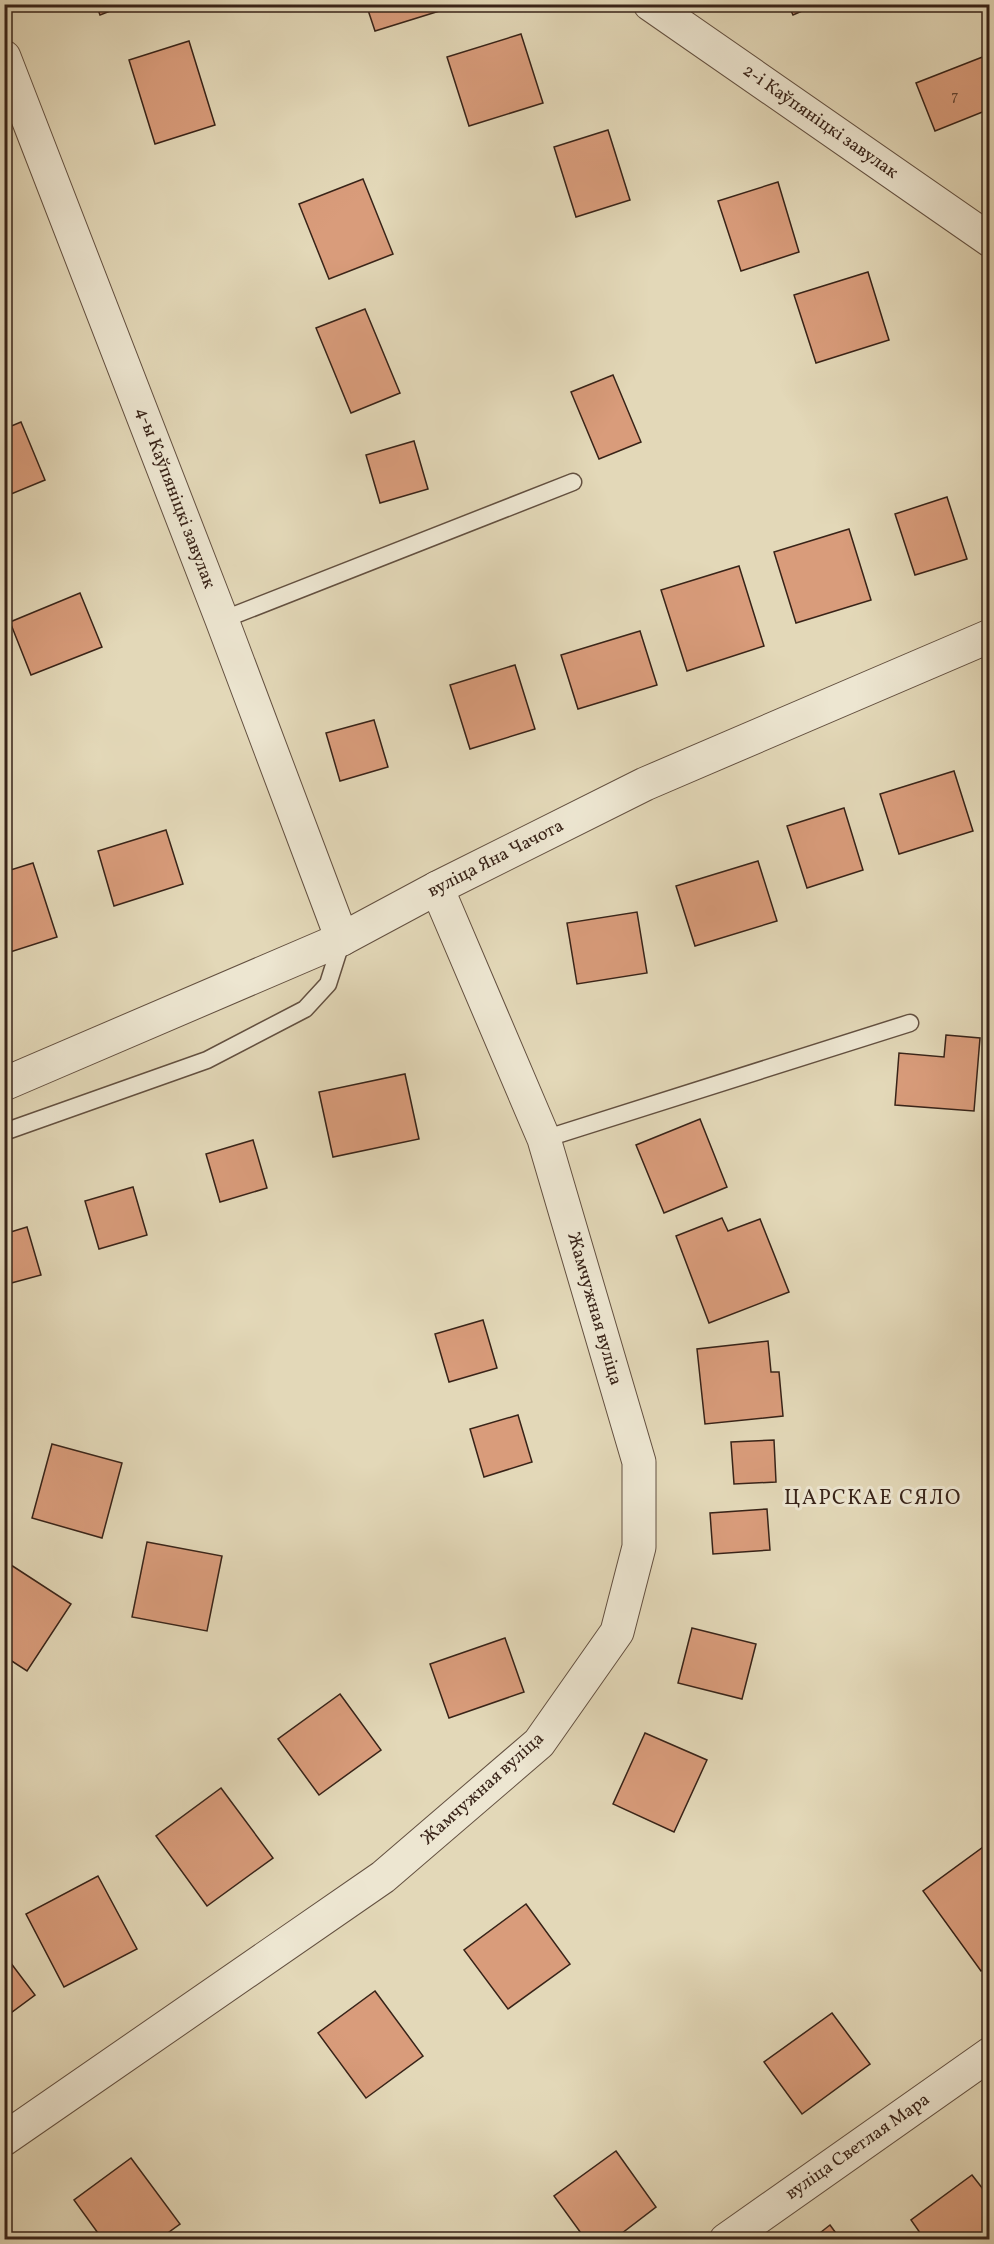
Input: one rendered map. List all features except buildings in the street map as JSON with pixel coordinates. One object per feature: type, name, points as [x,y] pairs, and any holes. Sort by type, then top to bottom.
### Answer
[{"type":"street","name":"2-і Каўпяніцкі завулак","points":[[650,4],[990,240]]},
{"type":"street","name":"4-ы Каўпяніцкі завулак","points":[[4,57],[222,620],[342,939]]},
{"type":"street","name":"вуліца Яна Чачота","points":[[4,1084],[342,939],[437,888],[645,784],[990,636]]},
{"type":"street","name":"Жамчужная вуліца","points":[[4,2139],[383,1877],[539,1743],[617,1632],[639,1546],[639,1462],[544,1139],[437,888]]},
{"type":"street","name":"вуліца Светлая Мара","points":[[726,2240],[990,2054]]},
{"type":"lane","points":[[222,620],[573,482]]},
{"type":"lane","points":[[4,1132],[207,1060],[305,1009],[328,984],[342,939]]},
{"type":"lane","points":[[544,1139],[910,1023]]},
{"type":"district","name":"ЦАРСКАЕ СЯЛО","points":[[873,1498]]}]
